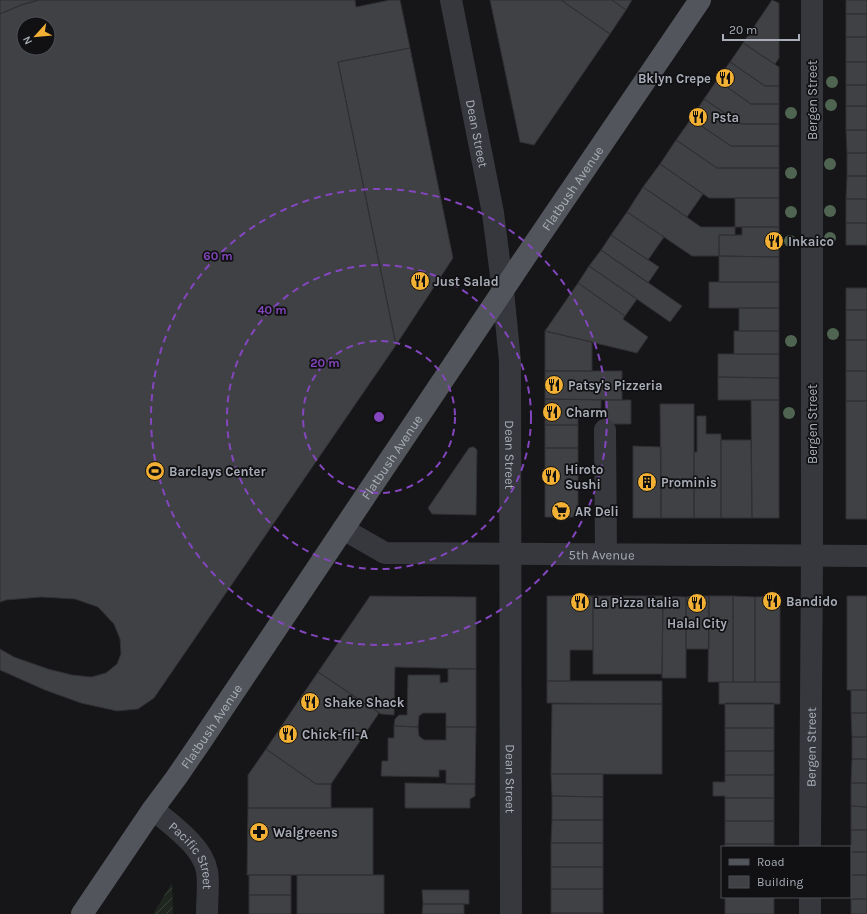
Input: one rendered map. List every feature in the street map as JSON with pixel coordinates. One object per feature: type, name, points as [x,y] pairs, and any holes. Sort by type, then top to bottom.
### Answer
[{"type":"main road","name":"Flatbush Avenue","points":[[82,914],[153,809],[176,778],[700,0]]},
{"type":"street","name":"Dean Street","points":[[451,0],[494,212],[510,361],[511,914]]},
{"type":"street","name":"Bergen Street","points":[[810,846],[812,556],[812,0]]},
{"type":"street","points":[[605,430],[606,554]]},
{"type":"street","name":"5th Avenue","points":[[343,529],[385,552],[867,556]]},
{"type":"street","name":"Pacific Street","points":[[153,809],[186,838],[199,852],[207,870],[207,914]]},
{"type":"street","points":[[810,898],[810,914]]},
{"type":"shaded area","points":[[172,883],[173,914],[153,914]]},
{"type":"building","points":[[0,0],[39,0],[21,5],[0,14]]},
{"type":"building","name":"Barclays Center","points":[[39,0],[355,0],[356,7],[390,0],[400,0],[410,48],[338,62],[396,345],[154,698],[138,709],[117,711],[81,703],[45,690],[0,670],[0,649],[14,657],[48,669],[72,675],[91,677],[106,673],[117,664],[121,654],[120,639],[114,624],[98,607],[75,599],[41,597],[6,600],[0,602],[0,14],[21,5]]},
{"type":"building","points":[[490,0],[561,0],[610,34],[534,145],[520,142]]},
{"type":"building","points":[[561,0],[612,0],[626,10],[610,34]]},
{"type":"building","points":[[612,0],[632,0],[626,10]]},
{"type":"building","points":[[772,0],[779,3],[779,58],[775,64],[743,43]]},
{"type":"building","points":[[846,0],[867,0],[867,14],[846,14]]},
{"type":"building","points":[[846,14],[867,14],[867,37],[846,37]]},
{"type":"building","points":[[846,37],[867,37],[867,62],[846,62]]},
{"type":"building","points":[[743,43],[779,67],[779,86],[765,86],[730,62]]},
{"type":"building","points":[[410,48],[453,258],[396,345],[338,62]]},
{"type":"building","points":[[730,62],[765,86],[779,86],[779,104],[751,104],[717,80]]},
{"type":"building","points":[[846,62],[867,62],[867,85],[846,85]]},
{"type":"building","points":[[717,80],[751,104],[779,104],[779,124],[741,124],[704,99]]},
{"type":"building","points":[[846,85],[867,85],[867,106],[846,106]]},
{"type":"building","points":[[704,99],[741,124],[779,124],[779,146],[731,146],[691,119]]},
{"type":"building","points":[[846,106],[867,106],[867,130],[846,130]]},
{"type":"building","points":[[691,119],[731,146],[779,146],[779,168],[717,168],[676,140]]},
{"type":"building","points":[[846,130],[867,130],[867,153],[847,153]]},
{"type":"building","points":[[676,140],[717,168],[779,168],[779,198],[709,198],[660,164]]},
{"type":"building","points":[[847,153],[867,153],[867,176],[847,176]]},
{"type":"building","points":[[660,164],[703,194],[687,217],[643,187]]},
{"type":"building","points":[[847,176],[867,176],[867,199],[846,199]]},
{"type":"building","points":[[643,187],[701,227],[735,227],[735,235],[719,235],[719,256],[692,256],[627,212]]},
{"type":"building","points":[[735,198],[779,198],[779,227],[735,227]]},
{"type":"building","points":[[846,199],[867,199],[867,223],[846,223]]},
{"type":"building","points":[[627,212],[664,237],[648,260],[611,235]]},
{"type":"building","points":[[846,223],[867,223],[867,245],[846,245]]},
{"type":"building","points":[[742,227],[779,227],[779,257],[719,256],[719,235],[742,235]]},
{"type":"building","points":[[611,235],[659,267],[648,283],[601,250]]},
{"type":"building","points":[[601,250],[682,306],[670,322],[589,266]]},
{"type":"building","points":[[719,256],[779,257],[779,282],[719,282]]},
{"type":"building","points":[[589,266],[637,299],[625,316],[578,283]]},
{"type":"building","points":[[709,282],[779,282],[779,308],[709,308]]},
{"type":"building","points":[[578,283],[625,316],[623,319],[648,337],[637,353],[545,331]]},
{"type":"building","points":[[846,288],[867,288],[867,310],[846,310]]},
{"type":"building","points":[[739,308],[779,308],[779,331],[739,331]]},
{"type":"building","points":[[846,310],[867,310],[867,340],[846,340]]},
{"type":"building","points":[[545,331],[592,342],[592,371],[545,371]]},
{"type":"building","points":[[734,331],[779,331],[779,354],[734,354]]},
{"type":"building","points":[[846,340],[867,340],[867,371],[846,371]]},
{"type":"building","points":[[718,354],[779,354],[779,378],[718,377]]},
{"type":"building","points":[[545,371],[622,371],[622,400],[545,399]]},
{"type":"building","points":[[846,371],[867,371],[867,401],[846,401]]},
{"type":"building","points":[[718,377],[779,378],[779,400],[718,400]]},
{"type":"building","points":[[545,399],[601,400],[601,415],[578,415],[578,425],[545,425]]},
{"type":"building","points":[[605,400],[631,400],[631,424],[605,424]]},
{"type":"building","points":[[751,400],[779,400],[779,518],[752,518]]},
{"type":"building","points":[[846,401],[867,401],[867,519],[846,519]]},
{"type":"building","points":[[660,404],[694,404],[694,518],[661,518]]},
{"type":"building","points":[[697,416],[706,416],[706,434],[721,434],[721,518],[694,518],[694,452],[697,452]]},
{"type":"building","points":[[545,425],[578,425],[578,448],[545,448]]},
{"type":"building","points":[[721,440],[751,440],[752,518],[721,518]]},
{"type":"building","name":"Prominis","points":[[633,446],[661,447],[661,518],[633,518]]},
{"type":"building","points":[[472,447],[477,450],[476,515],[432,514],[428,508],[469,448]]},
{"type":"building","points":[[545,448],[578,448],[578,517],[545,517]]},
{"type":"building","points":[[370,596],[476,597],[476,669],[395,667],[394,715],[381,714],[318,672]]},
{"type":"building","points":[[547,596],[593,596],[593,650],[570,650],[570,681],[547,681]]},
{"type":"building","points":[[593,596],[663,596],[662,674],[593,674]]},
{"type":"building","points":[[663,596],[686,597],[686,678],[662,678]]},
{"type":"building","points":[[709,596],[709,649],[686,649],[686,597]]},
{"type":"building","points":[[709,596],[733,596],[733,682],[708,682]]},
{"type":"building","points":[[733,596],[755,597],[755,682],[733,682]]},
{"type":"building","points":[[780,596],[780,682],[755,682],[755,597]]},
{"type":"building","points":[[847,596],[867,596],[867,690],[847,690]]},
{"type":"building","points":[[448,669],[476,669],[476,727],[446,727],[446,713],[423,713],[419,716],[418,727],[394,726],[395,719],[399,715],[407,715],[408,675],[440,675],[440,683],[448,682]]},
{"type":"building","points":[[318,672],[379,713],[331,784],[316,784],[266,749]]},
{"type":"building","points":[[547,681],[662,681],[662,704],[547,703]]},
{"type":"building","points":[[719,682],[780,682],[780,704],[719,704]]},
{"type":"building","points":[[851,690],[867,690],[867,713],[851,713]]},
{"type":"building","points":[[725,703],[774,703],[774,728],[725,728]]},
{"type":"building","points":[[552,704],[662,704],[662,774],[551,774]]},
{"type":"building","points":[[851,713],[867,713],[867,737],[852,737]]},
{"type":"building","points":[[394,726],[418,727],[419,736],[424,740],[446,740],[446,727],[476,727],[475,784],[446,784],[446,770],[439,770],[439,777],[381,776],[382,761],[388,761],[388,738],[394,738]]},
{"type":"building","points":[[725,728],[774,728],[774,751],[725,751]]},
{"type":"building","points":[[852,737],[867,737],[867,759],[852,759]]},
{"type":"building","points":[[266,749],[316,784],[331,784],[331,808],[248,808],[248,775]]},
{"type":"building","points":[[725,751],[774,751],[774,775],[725,775]]},
{"type":"building","points":[[852,759],[867,759],[867,783],[851,783]]},
{"type":"building","points":[[551,774],[603,774],[603,797],[552,796]]},
{"type":"building","points":[[725,775],[774,775],[774,798],[725,798],[725,796],[713,796],[713,782],[725,782]]},
{"type":"building","points":[[405,783],[475,784],[475,796],[470,799],[470,808],[405,808]]},
{"type":"building","points":[[851,783],[867,783],[867,807],[851,806]]},
{"type":"building","points":[[552,796],[603,797],[603,820],[552,820]]},
{"type":"building","points":[[725,798],[774,798],[774,821],[725,821]]},
{"type":"building","points":[[851,806],[867,807],[867,830],[851,830]]},
{"type":"building","points":[[248,808],[373,808],[373,875],[247,875]]},
{"type":"building","points":[[552,820],[603,820],[603,843],[551,843]]},
{"type":"building","points":[[725,821],[774,821],[774,844],[725,844]]},
{"type":"building","points":[[851,830],[867,830],[867,852],[851,852]]},
{"type":"building","points":[[551,843],[603,843],[603,867],[551,867]]},
{"type":"building","points":[[725,844],[774,844],[774,846],[725,846]]},
{"type":"building","points":[[851,852],[867,852],[867,875],[851,875]]},
{"type":"building","points":[[551,867],[603,867],[603,889],[551,889]]},
{"type":"building","points":[[249,875],[291,875],[291,895],[249,895]]},
{"type":"building","points":[[297,875],[384,875],[384,914],[297,914]]},
{"type":"building","points":[[851,875],[867,875],[867,899],[851,899]]},
{"type":"building","points":[[551,889],[603,889],[603,913],[551,913]]},
{"type":"building","points":[[422,890],[469,890],[469,904],[423,904]]},
{"type":"building","points":[[249,895],[291,895],[291,914],[249,914]]},
{"type":"building","points":[[725,898],[774,898],[774,914],[725,914]]},
{"type":"building","points":[[851,899],[867,899],[867,914],[851,914]]},
{"type":"building","points":[[423,904],[464,904],[464,914],[422,914]]},
{"type":"building","points":[[603,913],[603,914],[551,914]]},
{"type":"place","name":"Bklyn Crepe","points":[[725,78]]},
{"type":"place","name":"Psta","points":[[698,117]]},
{"type":"place","name":"Inkaico","points":[[774,241]]},
{"type":"place","name":"Just Salad","points":[[420,281]]},
{"type":"place","name":"Patsy's Pizzeria","points":[[554,385]]},
{"type":"place","name":"Charm","points":[[552,412]]},
{"type":"place","name":"Barclays Center","points":[[155,471]]},
{"type":"place","name":"Hiroto Sushi","points":[[551,476]]},
{"type":"place","name":"Prominis","points":[[647,482]]},
{"type":"place","name":"AR Deli","points":[[561,511]]},
{"type":"place","name":"Bandido","points":[[772,601]]},
{"type":"place","name":"La Pizza Italia","points":[[580,602]]},
{"type":"place","name":"Halal City","points":[[697,603]]},
{"type":"place","name":"Shake Shack","points":[[310,702]]},
{"type":"place","name":"Chick-fil-A","points":[[288,734]]},
{"type":"place","name":"Walgreens","points":[[259,832]]}]
